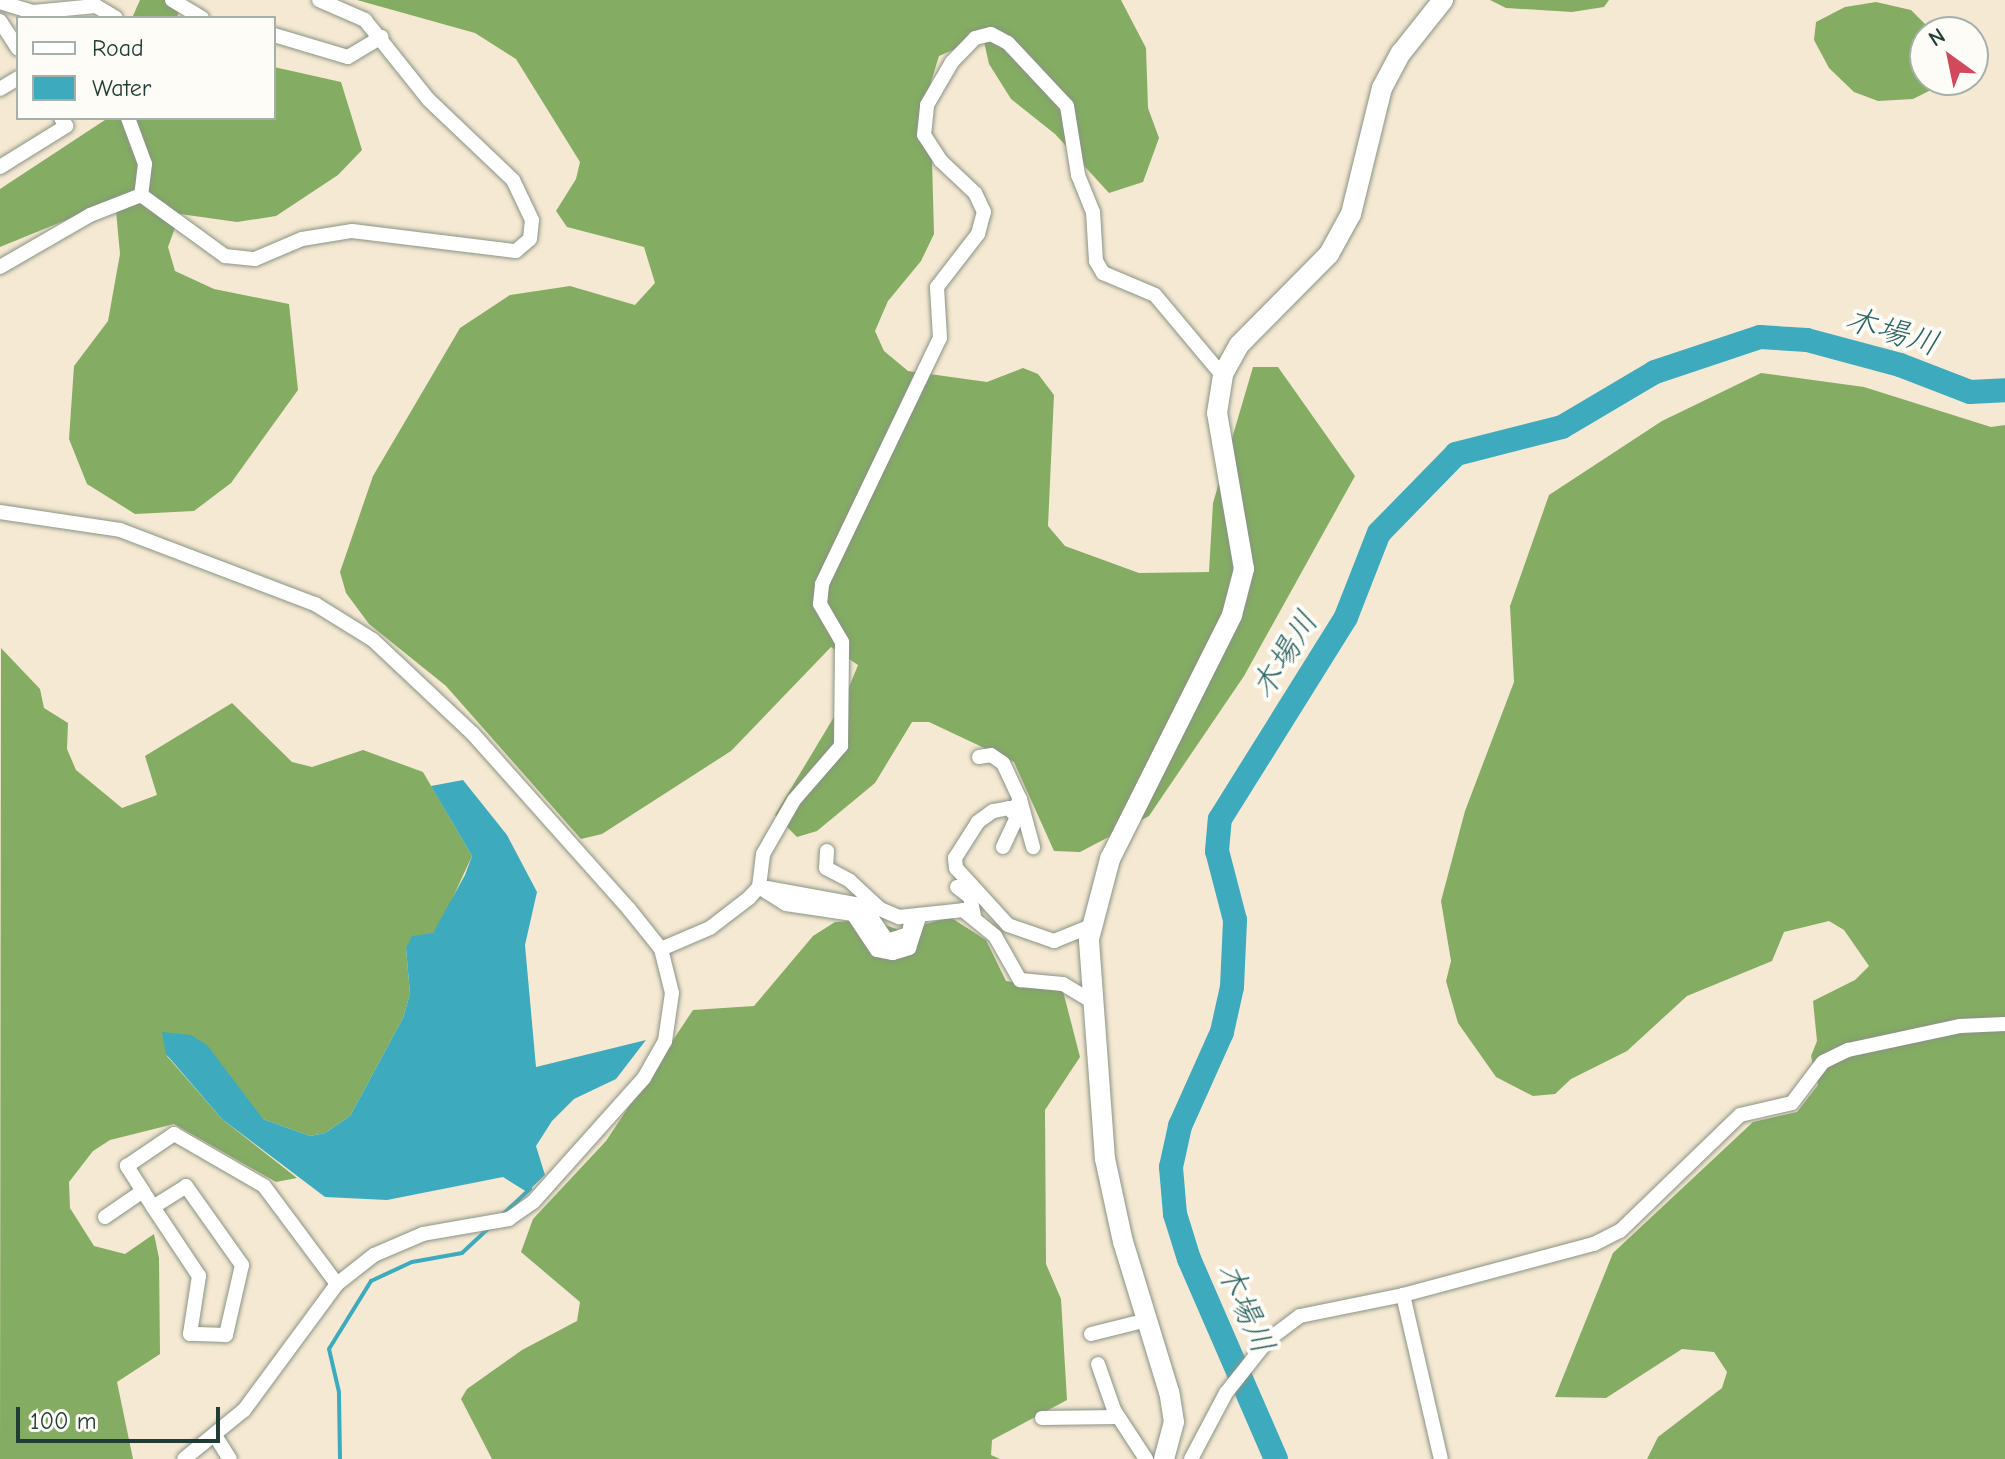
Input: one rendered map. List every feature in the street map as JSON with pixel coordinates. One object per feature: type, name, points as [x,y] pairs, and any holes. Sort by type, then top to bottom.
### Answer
[{"type":"street","points":[[172,0],[199,16]]},
{"type":"street","points":[[141,195],[225,256],[255,259],[302,239],[352,231],[516,251],[530,239],[531,208],[513,180],[428,99],[365,20],[319,0]]},
{"type":"street","points":[[1164,1459],[1174,1422],[1105,1159],[1090,1000],[1091,926],[1110,859],[1232,615],[1244,569],[1217,413],[1223,376],[1239,345],[1329,254],[1351,214],[1382,88],[1401,53],[1443,0]]},
{"type":"street","points":[[0,2],[33,12],[96,6],[113,16]]},
{"type":"street","points":[[0,21],[16,46]]},
{"type":"street","points":[[661,949],[710,928],[759,887],[763,854],[794,800],[841,746],[842,642],[820,604],[822,584],[940,338],[937,287],[978,234],[984,212],[975,193],[941,161],[924,135],[927,105],[952,62],[975,38],[991,34],[1008,43],[1067,106],[1078,175],[1093,212],[1096,261],[1103,273],[1155,295],[1223,376]]},
{"type":"street","points":[[276,36],[348,57],[381,37]]},
{"type":"street","points":[[0,167],[66,126],[62,120]]},
{"type":"street","points":[[129,120],[145,164],[141,195]]},
{"type":"street","points":[[0,267],[90,215],[141,195]]},
{"type":"street","points":[[0,512],[120,530],[315,604],[373,640],[473,734],[661,949],[672,993],[665,1041],[644,1078],[583,1151],[533,1202],[508,1219],[397,1241],[337,1284],[282,1363],[216,1437],[184,1459]]},
{"type":"street","points":[[979,757],[991,755],[1003,763],[1033,847]]},
{"type":"street","points":[[1016,805],[993,811],[978,822],[955,858],[956,868],[1008,925],[1054,941],[1091,926]]},
{"type":"street","points":[[1003,847],[1014,830],[1016,805]]},
{"type":"street","points":[[827,851],[826,868],[850,881],[880,909],[899,917],[963,910],[978,918]]},
{"type":"street","points":[[759,887],[786,904],[853,914],[877,950],[893,953],[909,948],[916,916]]},
{"type":"street","points":[[957,887],[970,897],[978,918],[1020,980],[1063,984],[1090,1000]]},
{"type":"street","points":[[978,918],[993,906]]},
{"type":"street","points":[[1191,1459],[1226,1393],[1268,1340],[1300,1316],[1403,1295],[1594,1244],[1620,1231],[1740,1115],[1792,1103],[1823,1062],[1848,1050],[1960,1026],[2005,1024]]},
{"type":"street","points":[[153,1207],[186,1186],[242,1265],[226,1335],[190,1334],[199,1276],[153,1207],[127,1166],[174,1134],[264,1186],[337,1284]]},
{"type":"street","points":[[105,1217],[143,1191]]},
{"type":"street","points":[[1403,1295],[1441,1459]]},
{"type":"street","points":[[1091,1334],[1147,1320]]},
{"type":"street","points":[[1098,1364],[1118,1417],[1146,1459]]},
{"type":"street","points":[[1042,1418],[1118,1417]]},
{"type":"street","points":[[216,1437],[230,1459]]},
{"type":"green space","points":[[140,0],[182,0],[178,16],[133,16]]},
{"type":"green space","points":[[357,0],[1121,0],[1146,48],[1148,108],[1159,138],[1143,182],[1109,193],[1055,134],[1011,99],[989,64],[983,37],[939,56],[930,85],[934,234],[921,261],[888,301],[875,331],[884,351],[908,371],[987,382],[1023,368],[1038,374],[1054,395],[1048,526],[1065,546],[1139,573],[1209,572],[1213,503],[1253,367],[1278,367],[1355,476],[1244,676],[1149,816],[1080,852],[1054,851],[1014,762],[929,722],[912,722],[875,783],[817,831],[797,837],[775,815],[843,702],[858,665],[831,647],[731,751],[602,834],[581,839],[446,686],[369,624],[346,593],[340,572],[373,476],[460,328],[510,295],[570,286],[635,305],[655,283],[644,247],[567,227],[556,211],[576,179],[580,162],[516,59],[475,33]]},
{"type":"green space","points":[[1490,0],[1609,0],[1604,7],[1572,12],[1506,8]]},
{"type":"green space","points":[[1876,2],[1911,10],[1917,16],[1909,16],[1909,96],[1919,96],[1878,101],[1854,92],[1829,68],[1814,40],[1816,22],[1845,7]]},
{"type":"green space","points":[[276,67],[341,82],[362,150],[338,175],[276,216],[237,222],[180,214],[168,247],[175,271],[214,289],[289,304],[298,390],[231,483],[194,511],[135,514],[87,484],[69,439],[74,366],[108,321],[120,254],[115,200],[0,247],[0,189],[105,120],[276,120]]},
{"type":"green space","points":[[1761,373],[1864,387],[1991,427],[2005,425],[2005,1459],[1647,1459],[1658,1437],[1722,1388],[1727,1372],[1714,1352],[1682,1349],[1606,1398],[1555,1397],[1613,1253],[1753,1122],[1797,1112],[1818,1085],[1811,1056],[1817,1041],[1813,1001],[1855,980],[1869,966],[1844,930],[1829,921],[1784,932],[1772,961],[1687,996],[1627,1051],[1571,1079],[1555,1094],[1533,1096],[1496,1077],[1458,1023],[1446,981],[1451,961],[1441,901],[1465,811],[1514,682],[1510,606],[1549,495],[1662,421]]},
{"type":"green space","points":[[1,648],[40,689],[44,708],[68,723],[67,749],[76,770],[122,808],[157,795],[145,756],[232,703],[292,762],[312,767],[363,750],[423,772],[472,856],[442,921],[433,933],[406,948],[410,994],[403,1018],[350,1116],[325,1133],[310,1136],[263,1119],[166,1055],[222,1119],[297,1178],[276,1182],[174,1124],[110,1140],[93,1151],[69,1182],[70,1208],[94,1246],[125,1254],[154,1234],[159,1258],[160,1354],[117,1382],[133,1459],[0,1459]]},
{"type":"green space","points":[[950,917],[986,940],[1006,981],[1063,991],[1080,1057],[1045,1110],[1046,1264],[1061,1299],[1067,1400],[992,1440],[991,1455],[1000,1459],[492,1459],[461,1399],[467,1389],[522,1350],[577,1321],[580,1302],[521,1252],[533,1219],[606,1141],[693,1010],[754,1006],[813,936],[835,922],[871,920],[902,931]]},
{"type":"water","points":[[463,780],[507,835],[537,892],[525,945],[536,1067],[646,1040],[616,1079],[574,1099],[552,1121],[536,1146],[545,1175],[527,1192],[503,1177],[387,1200],[325,1197],[222,1119],[166,1054],[162,1032],[191,1035],[207,1045],[263,1119],[310,1136],[325,1133],[350,1116],[403,1018],[410,994],[406,948],[412,936],[433,933],[472,856],[431,786]]},
{"type":"waterway","name":"木場川","points":[[1276,1459],[1189,1259],[1175,1214],[1171,1167],[1180,1126],[1222,1032],[1232,987],[1235,920],[1217,851],[1220,819],[1346,617],[1379,533],[1456,454],[1562,427],[1655,372],[1760,337],[1807,340],[1900,365],[1970,392],[2005,390]]},
{"type":"waterway","points":[[501,1216],[530,1189]]},
{"type":"waterway","points":[[340,1459],[339,1392],[329,1349],[371,1281],[412,1262],[462,1253],[489,1228]]}]
